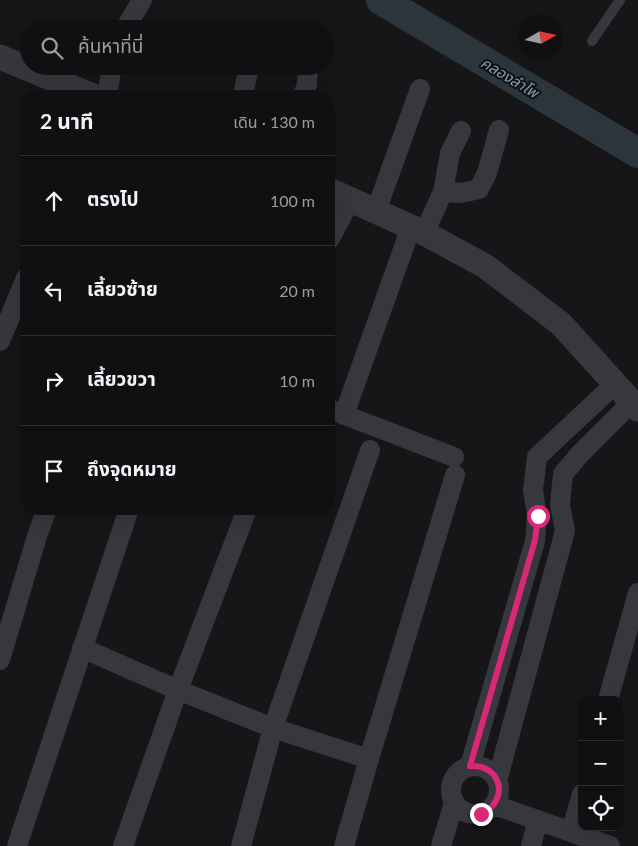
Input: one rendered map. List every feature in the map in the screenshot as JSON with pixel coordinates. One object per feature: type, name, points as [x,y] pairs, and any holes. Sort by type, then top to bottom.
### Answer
[{"type":"street","points":[[130,20],[142,0]]},
{"type":"street","points":[[0,57],[20,65]]},
{"type":"street","points":[[43,75],[79,90]]},
{"type":"street","points":[[108,90],[110,75]]},
{"type":"street","points":[[244,90],[247,75]]},
{"type":"street","points":[[305,90],[308,75]]},
{"type":"street","points":[[376,211],[420,89]]},
{"type":"street","points":[[443,192],[462,193],[479,189],[487,173],[499,130]]},
{"type":"street","points":[[344,846],[454,466],[337,412],[418,230],[443,192],[450,153],[461,131]]},
{"type":"street","points":[[335,215],[340,195],[418,230],[484,266],[561,324],[635,406],[580,454],[563,474],[560,504],[566,531],[497,781]]},
{"type":"street","points":[[1,334],[20,291]]},
{"type":"street","points":[[470,766],[535,540],[538,516],[533,490],[537,457],[615,384]]},
{"type":"street","points":[[241,846],[273,728],[370,450]]},
{"type":"street","points":[[0,660],[45,515]]},
{"type":"street","points":[[17,846],[127,515]]},
{"type":"street","points":[[123,846],[178,690],[245,515]]},
{"type":"street","points":[[609,696],[638,593]]},
{"type":"street","points":[[82,648],[178,690],[273,728],[369,758]]},
{"type":"street","points":[[470,766],[486,768],[493,773],[499,789],[494,805],[488,811],[481,814],[465,813],[454,803],[451,796],[452,780],[463,769],[470,766]]},
{"type":"street","points":[[441,846],[454,803]]},
{"type":"street","points":[[494,805],[610,846]]},
{"type":"street","points":[[571,832],[578,808]]},
{"type":"street","points":[[531,846],[538,820]]},
{"type":"lane","points":[[592,41],[620,0]]},
{"type":"waterway","name":"คลองลำโพ","points":[[381,0],[638,153]]},
{"type":"route","points":[[481,814],[488,811],[494,805],[499,789],[493,773],[486,768],[470,766],[535,540],[538,516]]}]
